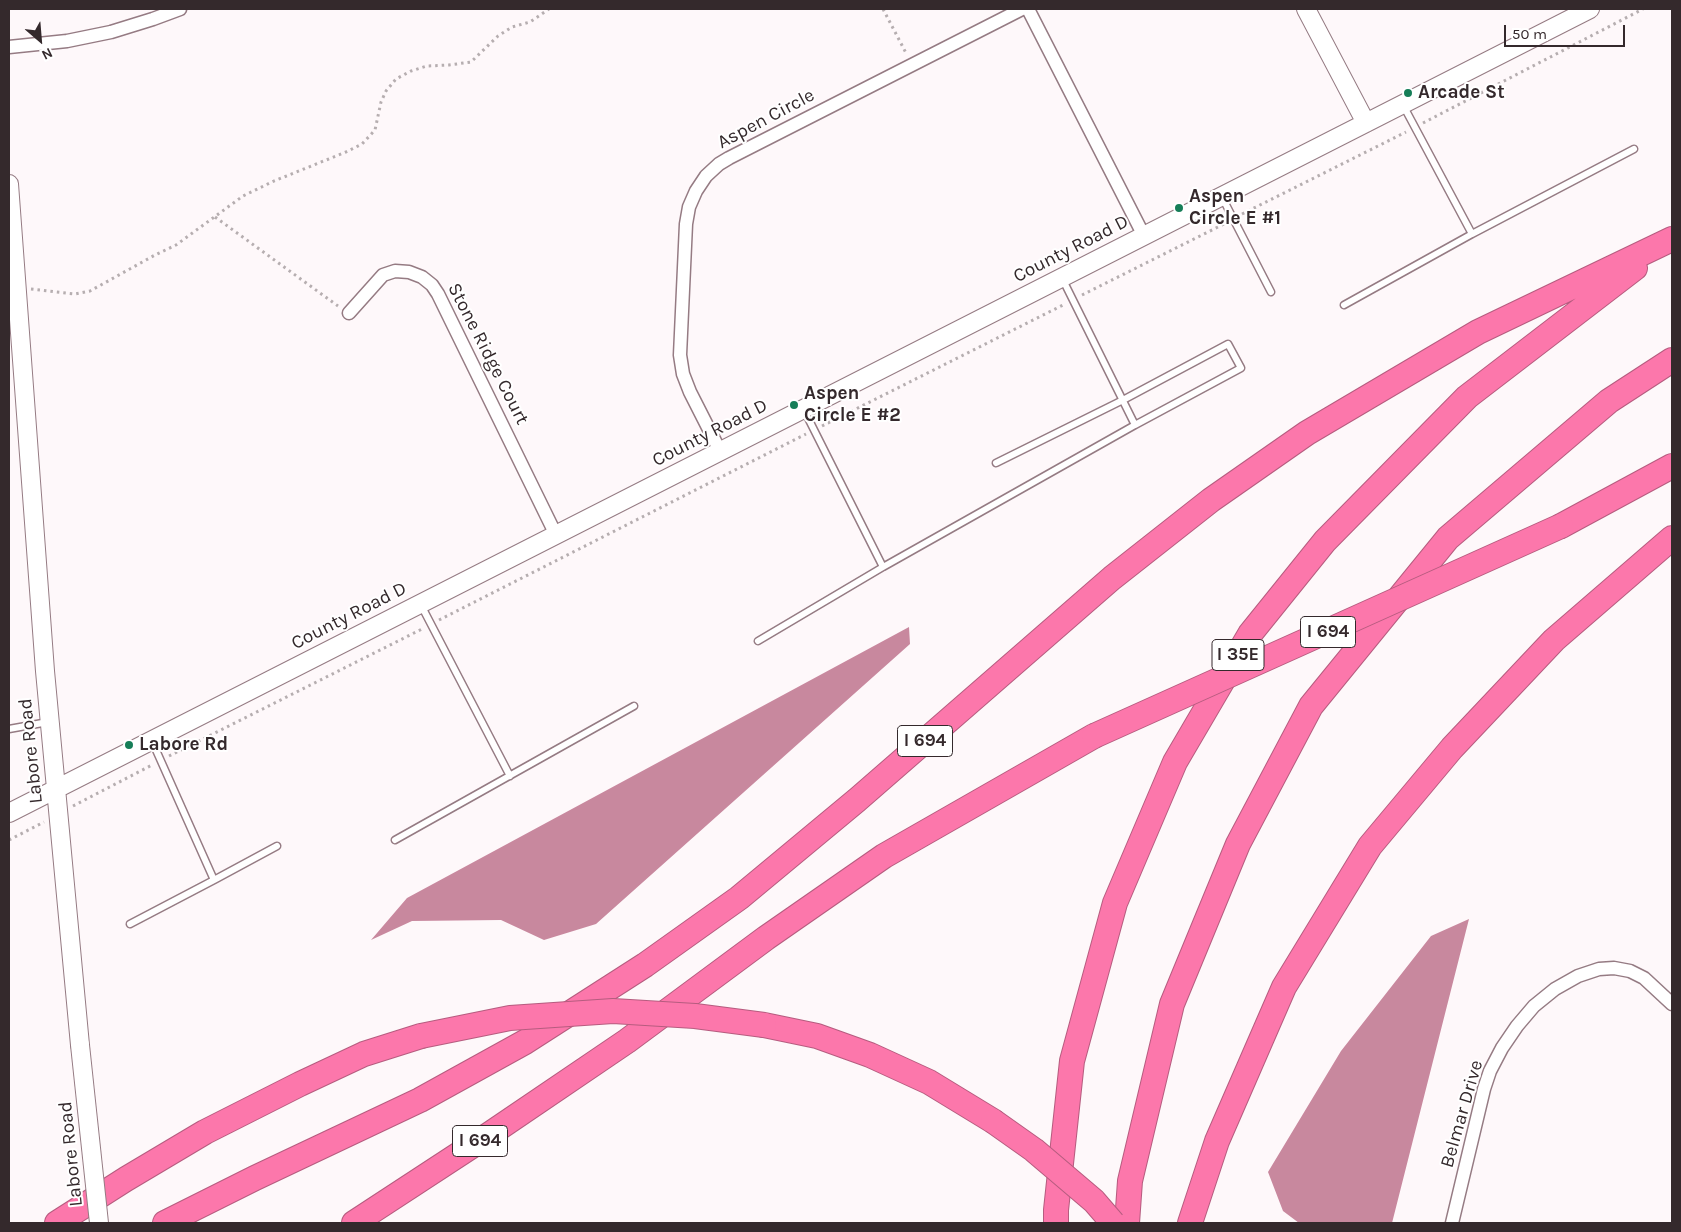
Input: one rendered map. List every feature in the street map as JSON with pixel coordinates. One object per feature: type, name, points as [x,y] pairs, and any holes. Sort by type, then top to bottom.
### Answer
[{"type":"highway","name":"I 694","points":[[165,1223],[420,1100],[525,1042],[645,966],[739,898],[857,800],[1112,578],[1210,500],[1307,433],[1478,332],[1672,239]]},
{"type":"highway","name":"I 35E","points":[[1056,1223],[1072,1061],[1115,902],[1175,762],[1250,634],[1325,541],[1467,397],[1672,239]]},
{"type":"highway","points":[[1127,1223],[1130,1181],[1172,1004],[1238,844],[1311,706],[1448,538],[1609,401],[1672,360]]},
{"type":"highway","name":"I 694","points":[[354,1223],[490,1134],[611,1051],[766,938],[884,856],[1094,736],[1561,526],[1672,466]]},
{"type":"highway","points":[[1190,1223],[1217,1141],[1284,987],[1370,846],[1452,748],[1554,640],[1672,538]]},
{"type":"highway","points":[[57,1223],[205,1132],[364,1054],[421,1036],[510,1018],[613,1011],[695,1016],[764,1025],[817,1036],[870,1055],[929,1082],[993,1121],[1042,1156],[1094,1201],[1113,1223]]},
{"type":"street","points":[[9,47],[67,41],[111,32],[180,9]]},
{"type":"street","name":"Aspen Circle","points":[[720,452],[690,392],[683,374],[680,355],[686,224],[689,207],[696,191],[706,176],[729,158],[1022,9]]},
{"type":"street","points":[[1028,9],[1144,236]]},
{"type":"street","points":[[1306,9],[1366,123]]},
{"type":"street","name":"County Road D","points":[[9,813],[1590,9]]},
{"type":"street","name":"Labore Road","points":[[9,184],[12,264],[16,291],[44,671],[99,1223]]},
{"type":"street","name":"Stone Ridge Court","points":[[349,313],[383,275],[395,271],[409,272],[422,276],[432,285],[556,535]]},
{"type":"street","name":"Belmar Drive","points":[[1452,1223],[1490,1071],[1502,1048],[1534,1006],[1555,989],[1578,976],[1599,968],[1630,971],[1644,978],[1672,1004]]},
{"type":"lane","points":[[1403,104],[1472,234]]},
{"type":"lane","points":[[1344,305],[1472,234],[1634,149]]},
{"type":"lane","points":[[1221,196],[1271,292]]},
{"type":"lane","points":[[1062,278],[1135,425]]},
{"type":"lane","points":[[758,640],[1135,425],[1241,368],[1228,344],[1123,400],[996,463]]},
{"type":"lane","points":[[804,409],[883,567]]},
{"type":"lane","points":[[420,604],[510,776]]},
{"type":"lane","points":[[395,840],[634,706]]},
{"type":"lane","points":[[9,729],[50,721]]},
{"type":"lane","points":[[152,740],[214,880]]},
{"type":"lane","points":[[130,924],[277,846]]},
{"type":"path","points":[[16,291],[29,289],[75,294],[90,291],[176,245],[243,196],[362,144],[375,130],[386,91],[396,79],[411,71],[427,66],[471,62],[498,36],[512,27],[530,22],[549,9]]},
{"type":"path","points":[[883,9],[913,65]]},
{"type":"path","points":[[9,840],[161,761],[1415,127],[1643,9]]},
{"type":"path","points":[[215,217],[349,313]]},
{"type":"shaded area","points":[[909,627],[910,644],[596,924],[544,940],[501,920],[412,921],[371,940],[407,898]]},
{"type":"shaded area","points":[[1469,919],[1392,1223],[1299,1223],[1283,1211],[1268,1172],[1341,1051],[1431,936]]},
{"type":"place","name":"Arcade St","points":[[1408,93]]},
{"type":"place","name":"Aspen Circle E #1","points":[[1179,208]]},
{"type":"place","name":"Aspen Circle E #2","points":[[794,405]]},
{"type":"place","name":"Labore Rd","points":[[129,745]]}]
